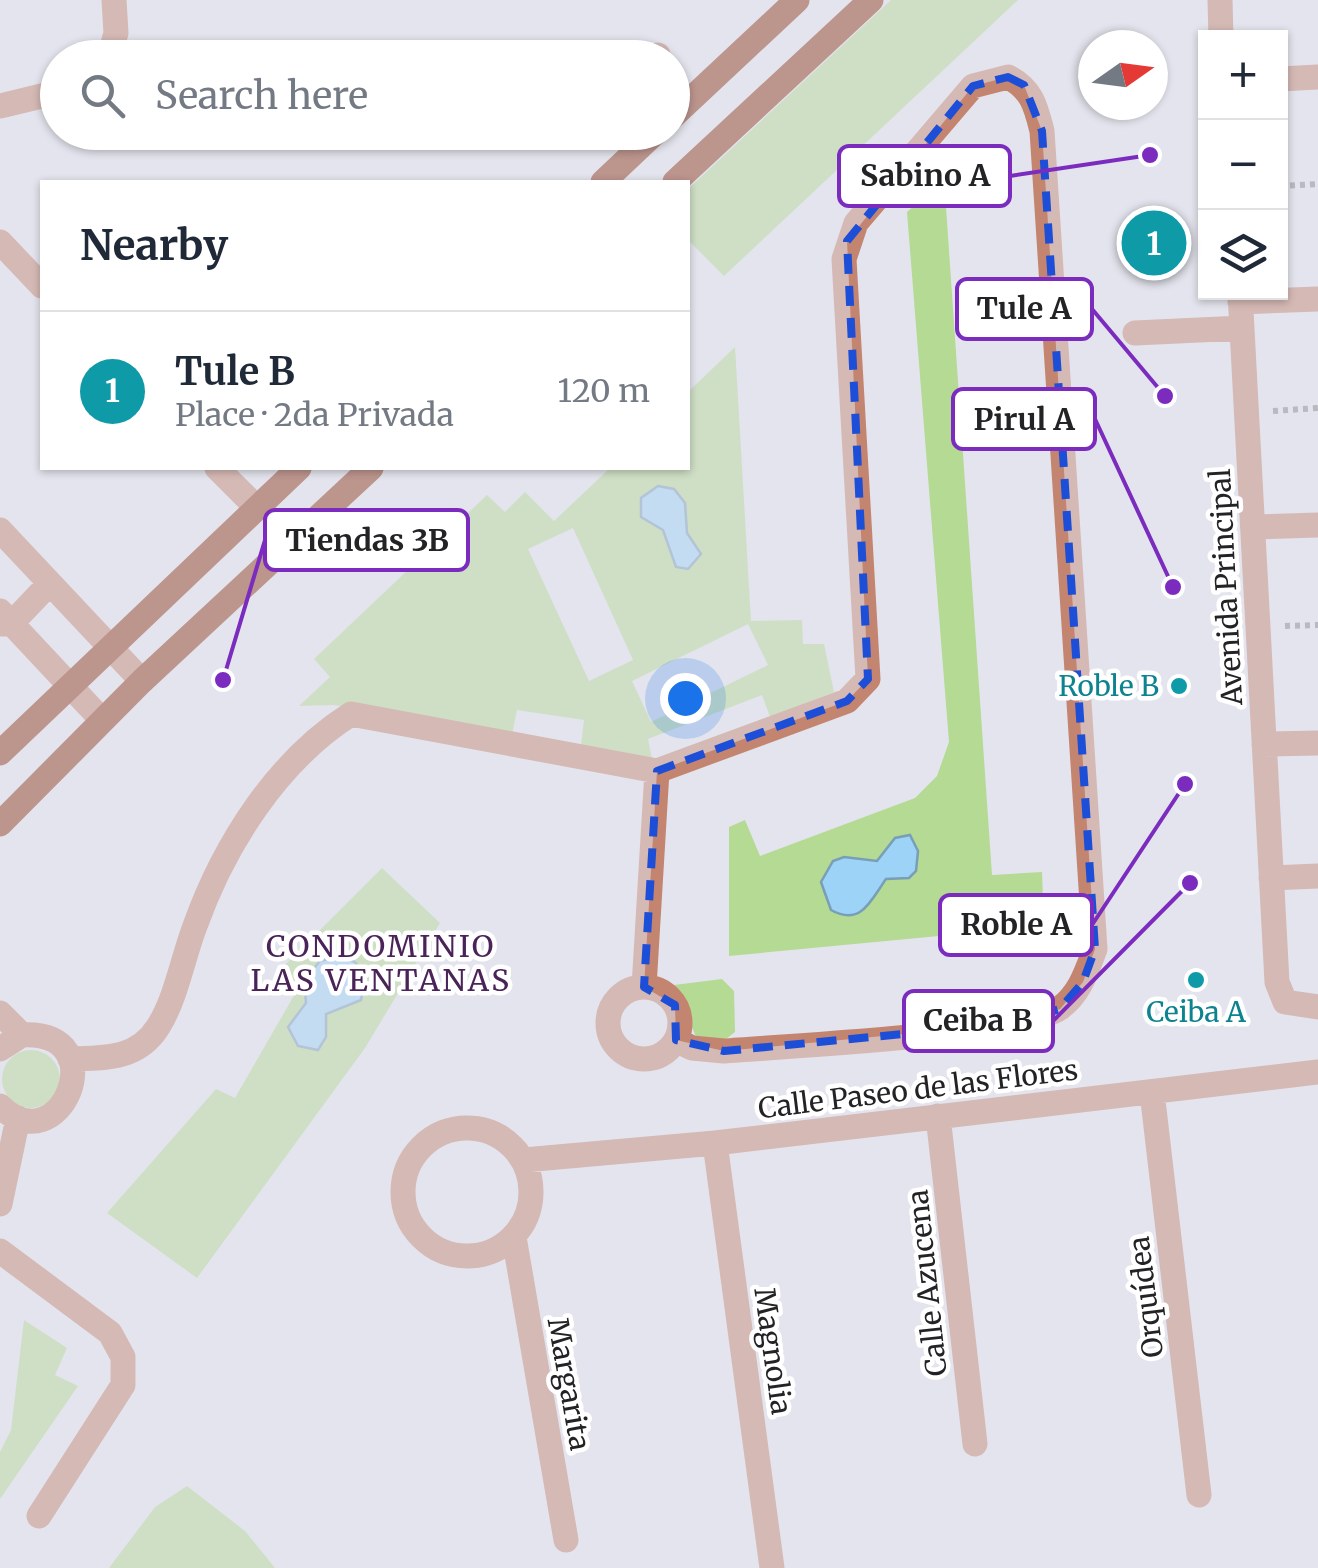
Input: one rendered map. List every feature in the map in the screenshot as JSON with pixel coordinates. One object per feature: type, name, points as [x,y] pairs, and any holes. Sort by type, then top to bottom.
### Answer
[{"type":"main road","points":[[690,100],[797,0]]},
{"type":"main road","points":[[677,180],[868,1]]},
{"type":"main road","points":[[605,180],[638,150]]},
{"type":"main road","points":[[0,753],[296,470]]},
{"type":"main road","points":[[0,824],[142,681],[368,470]]},
{"type":"street","points":[[114,0],[114,40]]},
{"type":"street","points":[[1220,0],[1222,30]]},
{"type":"street","points":[[70,1060],[124,1057],[158,1028],[214,874],[230,843],[316,737],[351,714],[657,772],[847,701],[868,679],[844,258],[847,241],[856,224],[973,86],[1008,77],[1024,85],[1038,118],[1044,171],[1094,949],[1083,982],[1060,1009],[1009,1024],[724,1051],[676,1040]]},
{"type":"street","points":[[1288,78],[1318,77]]},
{"type":"street","points":[[0,106],[40,96]]},
{"type":"street","points":[[0,242],[40,284]]},
{"type":"street","points":[[1288,298],[1318,299]]},
{"type":"street","name":"Avenida Principal","points":[[1240,300],[1270,878],[1280,995],[1295,1006],[1318,1007]]},
{"type":"street","points":[[1135,333],[1242,328]]},
{"type":"street","points":[[220,470],[256,508]]},
{"type":"street","points":[[1253,527],[1318,525]]},
{"type":"street","points":[[0,530],[142,681]]},
{"type":"street","points":[[50,583],[4,619],[102,720]]},
{"type":"street","points":[[1264,744],[1318,743]]},
{"type":"street","points":[[644,987],[657,772]]},
{"type":"street","points":[[1270,878],[1318,876]]},
{"type":"street","points":[[644,987],[667,996],[680,1016],[676,1040],[659,1056],[648,1059],[626,1054],[610,1037],[614,1003],[632,989],[644,987]]},
{"type":"street","points":[[0,1013],[11,1042],[50,1038],[70,1060],[74,1073],[68,1100],[46,1118],[9,1112],[0,1204]]},
{"type":"street","name":"Calle Paseo de las Flores","points":[[524,1160],[716,1143],[1318,1072]]},
{"type":"street","name":"Orquídea","points":[[1152,1092],[1199,1495]]},
{"type":"street","name":"Calle Azucena","points":[[938,1116],[975,1444]]},
{"type":"street","points":[[514,1237],[497,1250],[478,1256],[438,1250],[409,1220],[403,1200],[404,1178],[412,1158],[427,1141],[446,1130],[468,1127],[490,1131],[509,1142],[524,1160]]},
{"type":"street","name":"Magnolia","points":[[716,1143],[772,1568]]},
{"type":"street","name":"Margarita","points":[[524,1160],[532,1200],[514,1237],[566,1540]]},
{"type":"street","points":[[0,1252],[110,1333],[123,1357],[122,1385],[39,1516]]},
{"type":"path","points":[[1288,186],[1318,184]]},
{"type":"path","points":[[1247,412],[1318,408]]},
{"type":"highlighted area","points":[[1008,77],[1024,85],[1042,131],[1095,949],[1083,982],[1060,1009],[1009,1024],[724,1051],[676,1040],[675,1005],[644,987],[657,771],[847,701],[868,679],[847,241],[973,86]]},
{"type":"green space","points":[[891,0],[1018,0],[724,276],[690,242],[690,187]]},
{"type":"green space","points":[[944,178],[992,875],[1042,872],[1044,926],[729,956],[729,827],[745,820],[760,856],[915,798],[937,776],[949,742],[907,212]]},
{"type":"green space","points":[[735,347],[751,621],[802,620],[803,644],[824,644],[834,692],[770,717],[762,695],[648,739],[652,759],[581,746],[584,720],[517,710],[512,735],[334,705],[299,706],[330,677],[314,659],[487,495],[505,512],[525,492],[554,521],[608,470],[690,470],[690,390]],"holes":[[[573,528],[633,660],[589,681],[528,549]],[[748,624],[768,665],[651,722],[632,681]]]},
{"type":"green space","points":[[382,868],[440,923],[365,1048],[197,1278],[107,1213],[216,1089],[235,1098],[300,985],[279,971]]},
{"type":"green space","points":[[722,979],[734,991],[735,1032],[721,1043],[697,1039],[674,985]]},
{"type":"green space","points":[[31,1050],[52,1058],[60,1079],[52,1100],[31,1108],[10,1100],[2,1079],[10,1058]]},
{"type":"green space","points":[[24,1320],[67,1348],[55,1375],[78,1386],[0,1499],[0,1452],[11,1430]]},
{"type":"green space","points":[[187,1486],[245,1531],[275,1568],[109,1568],[155,1507]]},
{"type":"water","points":[[658,486],[674,489],[685,503],[687,533],[701,554],[688,569],[676,567],[663,530],[641,517],[641,498]]},
{"type":"water","points":[[910,835],[918,851],[916,871],[909,878],[886,879],[858,913],[831,910],[821,882],[833,861],[844,857],[877,861],[895,838]]},
{"type":"water","points":[[344,955],[356,963],[365,979],[361,1000],[326,1014],[326,1037],[318,1050],[298,1046],[288,1027],[306,1003],[304,980],[320,961]]},
{"type":"place","name":"Sabino A","points":[[1150,155]]},
{"type":"place","name":"Tule B","points":[[1154,243]]},
{"type":"place","name":"Tule A","points":[[1165,396]]},
{"type":"place","name":"Pirul A","points":[[1173,587]]},
{"type":"place","name":"Tiendas 3B","points":[[223,680]]},
{"type":"place","name":"Roble B","points":[[1179,686]]},
{"type":"place","name":"Roble A","points":[[1185,784]]},
{"type":"place","name":"Ceiba B","points":[[1190,883]]},
{"type":"place","name":"Ceiba A","points":[[1196,980]]},
{"type":"district","name":"CONDOMINIO LAS VENTANAS","points":[[381,963]]}]
